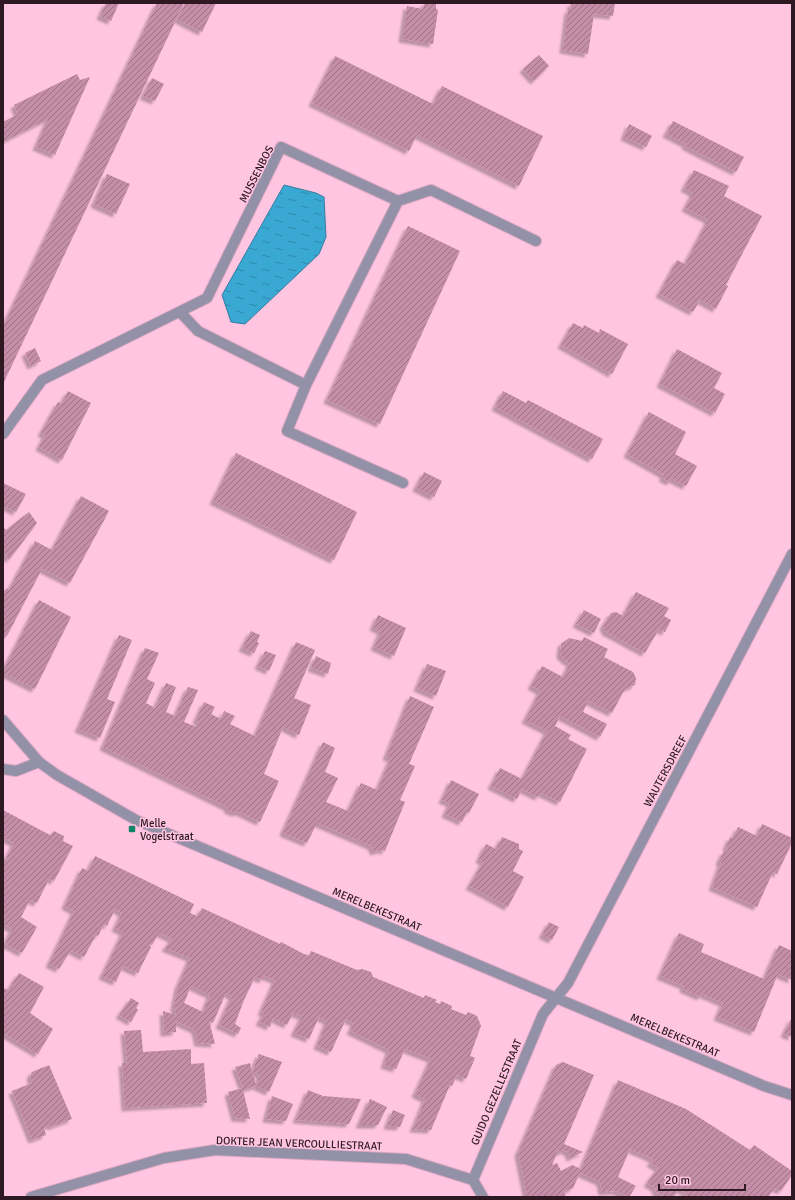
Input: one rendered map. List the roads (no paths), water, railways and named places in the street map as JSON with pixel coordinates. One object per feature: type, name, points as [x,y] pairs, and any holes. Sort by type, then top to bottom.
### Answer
[{"type":"street","name":"MUSSENBOS","points":[[3,434],[42,380],[207,298],[282,147],[398,201]]},
{"type":"street","points":[[403,483],[287,431],[306,385],[398,201],[431,190],[536,241]]},
{"type":"street","points":[[180,312],[198,331],[306,385]]},
{"type":"street","name":"WAUTERSDREEF","points":[[556,998],[568,983],[792,554]]},
{"type":"street","name":"MERELBEKESTRAAT","points":[[3,720],[39,762],[57,775],[136,820],[764,1086],[792,1095]]},
{"type":"street","points":[[3,769],[16,771],[39,762]]},
{"type":"street","name":"GUIDO GEZELLESTRAAT","points":[[473,1180],[543,1014],[556,998]]},
{"type":"street","name":"MERELBEKESTRAAT","points":[[764,1086],[792,1102]]},
{"type":"street","name":"DOKTER JEAN VERCOULLIESTRAAT","points":[[31,1197],[164,1158],[215,1150],[406,1159],[473,1180]]},
{"type":"street","points":[[473,1180],[483,1197]]},
{"type":"water","points":[[284,185],[316,193],[324,197],[326,237],[319,254],[245,324],[231,322],[222,295]]},
{"type":"place","name":"Melle Vogelstraat","points":[[132,829]]}]
